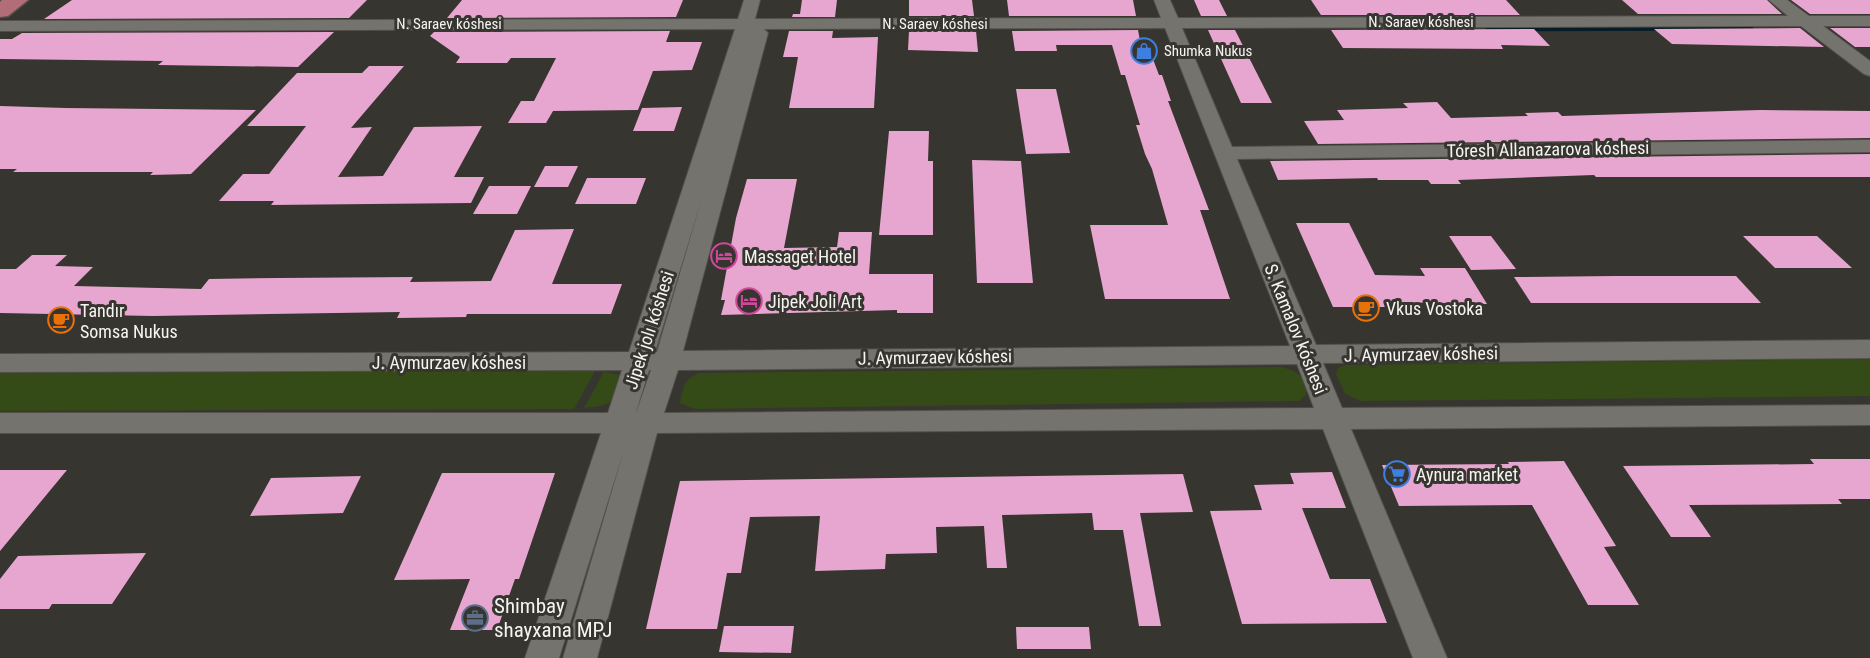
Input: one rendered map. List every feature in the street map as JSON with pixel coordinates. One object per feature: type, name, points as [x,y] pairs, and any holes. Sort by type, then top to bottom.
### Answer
[{"type":"main road","points":[[0,11],[16,0]]},
{"type":"street","name":"S. Kamalov kóshesi","points":[[1162,0],[1430,658]]},
{"type":"street","points":[[1777,0],[1870,69]]},
{"type":"street","name":"N. Saraev kóshesi","points":[[0,26],[756,12],[1171,23],[1870,21]]},
{"type":"street","name":"Jipek jolı kóshesi","points":[[580,658],[646,423],[668,360],[756,12]]},
{"type":"street","name":"Jipek jolı kóshesi","points":[[542,658],[617,423],[640,361],[756,12]]},
{"type":"street","name":"Tóresh Allanazarova kóshesi","points":[[1225,153],[1870,146]]},
{"type":"street","name":"J. Aymurzaev kóshesi","points":[[0,363],[640,361],[1870,350]]},
{"type":"street","points":[[0,423],[646,423],[1870,415]]},
{"type":"green space","points":[[1870,359],[1870,396],[1361,401],[1345,394],[1336,374],[1338,368],[1344,365]]},
{"type":"green space","points":[[1281,367],[1292,370],[1303,379],[1306,395],[1299,401],[695,409],[680,403],[685,384],[699,373]]},
{"type":"green space","points":[[595,371],[574,409],[0,411],[0,373]]},
{"type":"green space","points":[[604,372],[621,375],[615,397],[607,404],[584,408]]},
{"type":"building","points":[[72,0],[367,0],[349,18],[44,19]]},
{"type":"building","points":[[462,0],[683,0],[676,17],[447,18]]},
{"type":"building","points":[[802,0],[837,0],[835,17],[792,17],[793,14],[800,14]]},
{"type":"building","points":[[909,0],[972,0],[974,16],[909,16]]},
{"type":"building","points":[[1007,0],[1133,0],[1136,16],[1009,16]]},
{"type":"building","points":[[1194,0],[1219,0],[1227,16],[1201,16]]},
{"type":"building","points":[[1311,0],[1506,0],[1520,15],[1321,15]]},
{"type":"building","points":[[1622,0],[1767,0],[1782,14],[1638,14]]},
{"type":"building","points":[[1791,0],[1870,0],[1870,14],[1810,14]]},
{"type":"building","points":[[1800,28],[1824,47],[1672,44],[1654,29]]},
{"type":"building","points":[[1830,28],[1870,28],[1870,47],[1855,47]]},
{"type":"building","points":[[1534,29],[1550,46],[1501,45],[1503,49],[1343,48],[1331,30]]},
{"type":"building","points":[[1138,30],[1141,46],[1148,46],[1159,75],[1162,75],[1171,101],[1168,101],[1209,210],[1200,210],[1230,299],[1105,299],[1090,225],[1168,225],[1152,169],[1136,125],[1140,125],[1125,75],[1121,75],[1112,45],[1056,45],[1057,51],[1015,51],[1012,31]]},
{"type":"building","points":[[1208,30],[1235,30],[1272,103],[1241,103]]},
{"type":"building","points":[[670,31],[666,42],[702,42],[692,70],[653,71],[638,110],[553,111],[546,123],[508,123],[521,101],[534,101],[556,58],[511,58],[507,63],[456,63],[460,57],[430,36],[434,32]]},
{"type":"building","points":[[789,31],[833,31],[832,38],[878,37],[874,108],[789,108],[798,57],[783,57]]},
{"type":"building","points":[[909,31],[976,31],[978,52],[908,50]]},
{"type":"building","points":[[334,32],[298,67],[158,65],[163,61],[0,59],[0,39],[12,39],[22,33]]},
{"type":"building","points":[[369,66],[404,66],[351,128],[372,127],[338,177],[383,176],[414,127],[482,126],[454,177],[484,177],[471,203],[271,205],[274,201],[219,201],[243,174],[269,174],[306,126],[247,126],[297,73],[362,73]]},
{"type":"building","points":[[1016,89],[1056,89],[1070,153],[1026,154]]},
{"type":"building","points":[[1437,102],[1451,118],[1528,116],[1525,113],[1558,112],[1562,116],[1760,110],[1870,111],[1870,138],[1318,144],[1304,121],[1344,120],[1337,110],[1408,108],[1403,103]]},
{"type":"building","points":[[0,106],[256,110],[191,174],[150,175],[153,172],[13,172],[17,169],[0,169]]},
{"type":"building","points":[[682,107],[674,131],[633,131],[642,108]]},
{"type":"building","points":[[889,131],[929,131],[928,161],[933,161],[933,235],[879,235]]},
{"type":"building","points":[[1870,154],[1870,177],[1596,177],[1594,175],[1458,180],[1461,184],[1431,184],[1428,180],[1378,180],[1377,178],[1278,180],[1270,161]]},
{"type":"building","points":[[972,160],[1021,161],[1033,283],[977,283]]},
{"type":"building","points":[[545,166],[578,166],[568,187],[534,187]]},
{"type":"building","points":[[587,178],[646,178],[636,204],[575,204]]},
{"type":"building","points":[[747,179],[797,179],[784,248],[837,247],[839,232],[872,232],[869,274],[933,274],[933,313],[897,313],[897,310],[721,315],[725,300],[721,300],[736,218]]},
{"type":"building","points":[[489,186],[531,186],[517,214],[473,214]]},
{"type":"building","points":[[1296,223],[1349,223],[1375,275],[1425,276],[1420,268],[1465,268],[1487,304],[1389,302],[1391,307],[1333,307]]},
{"type":"building","points":[[574,229],[552,284],[622,284],[611,314],[467,314],[466,317],[397,318],[400,312],[153,316],[0,313],[0,269],[16,269],[32,255],[67,255],[55,266],[93,267],[74,286],[201,289],[209,279],[279,278],[413,277],[410,282],[491,281],[515,230]]},
{"type":"building","points":[[1449,236],[1491,236],[1516,269],[1471,270]]},
{"type":"building","points":[[1743,236],[1817,236],[1852,268],[1775,268]]},
{"type":"building","points":[[1736,276],[1761,303],[1531,303],[1514,277]]},
{"type":"building","points":[[1810,459],[1870,459],[1870,499],[1838,499],[1842,504],[1689,505],[1711,537],[1671,537],[1623,466],[1814,464]]},
{"type":"building","points":[[1564,461],[1616,546],[1604,547],[1639,605],[1588,605],[1532,505],[1399,506],[1382,465],[1509,464],[1508,462]]},
{"type":"building","points":[[0,470],[67,470],[0,551]]},
{"type":"building","points":[[1332,472],[1346,508],[1302,508],[1330,579],[1370,579],[1387,623],[1242,624],[1210,511],[1262,510],[1254,485],[1294,484],[1290,473]]},
{"type":"building","points":[[442,473],[555,473],[519,579],[515,579],[497,630],[450,630],[470,579],[394,580]]},
{"type":"building","points":[[1183,474],[1193,512],[1140,513],[1161,626],[1139,626],[1123,530],[1094,530],[1092,513],[1002,515],[1007,568],[987,568],[984,526],[936,527],[937,553],[886,554],[885,569],[815,571],[820,516],[750,517],[741,573],[727,573],[717,629],[646,629],[680,481]]},
{"type":"building","points":[[361,476],[343,513],[250,516],[271,478]]},
{"type":"building","points":[[146,553],[112,604],[52,604],[49,609],[0,609],[0,579],[18,556]]},
{"type":"building","points":[[724,626],[794,626],[791,653],[719,652]]},
{"type":"building","points":[[1016,627],[1089,627],[1091,649],[1017,649]]},
{"type":"waterway","points":[[1488,29],[1751,28]]},
{"type":"place","name":"Shumka Nukus","points":[[1144,51]]},
{"type":"place","name":"Massaget Hotel","points":[[724,256]]},
{"type":"place","name":"Jipek Joli Art","points":[[749,301]]},
{"type":"place","name":"Vkus Vostoka","points":[[1366,308]]},
{"type":"place","name":"Tandır Somsa Nukus","points":[[61,320]]},
{"type":"place","name":"Aynura market","points":[[1397,474]]},
{"type":"place","name":"Shimbay shayxana MPJ","points":[[475,618]]}]
